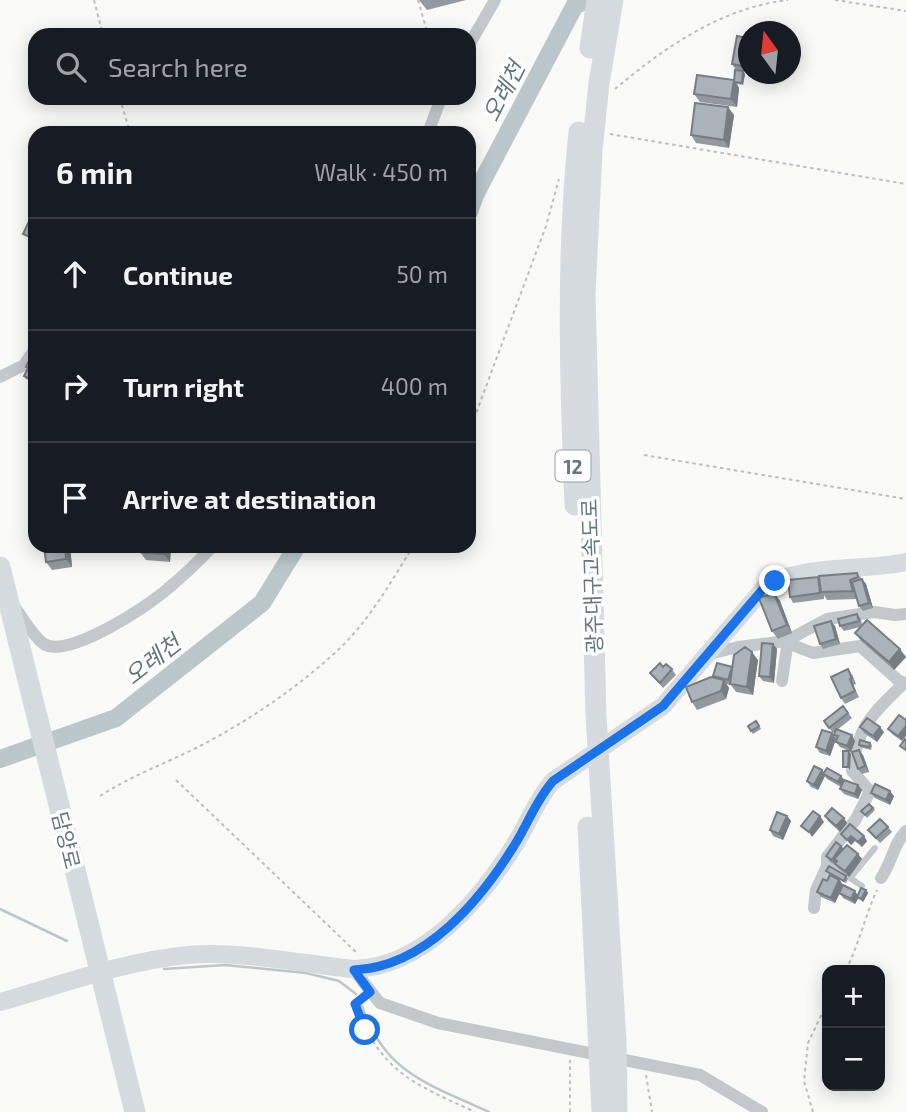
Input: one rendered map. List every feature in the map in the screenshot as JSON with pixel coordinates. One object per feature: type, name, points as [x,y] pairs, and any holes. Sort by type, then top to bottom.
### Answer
[{"type":"highway","name":"광주대구고속도로","points":[[597,0],[585,82],[582,206],[590,721],[608,1041],[608,1076],[602,1112]]},
{"type":"highway","name":"광주대구고속도로","points":[[582,206],[612,0]]},
{"type":"highway","name":"담양로","points":[[0,567],[135,1112]]},
{"type":"highway","name":"광주대구고속도로","points":[[608,1076],[617,1112]]},
{"type":"street","points":[[476,33],[495,0]]},
{"type":"street","points":[[431,126],[438,105]]},
{"type":"street","points":[[0,377],[23,365],[28,358]]},
{"type":"street","points":[[7,597],[43,644],[54,647],[69,644],[101,631],[143,607],[205,553]]},
{"type":"street","points":[[0,1002],[124,967],[188,954],[239,956],[362,969],[405,956],[443,932],[483,891],[517,841],[543,792],[553,781],[663,706],[764,588],[775,581],[800,574],[906,562]]},
{"type":"street","points":[[709,654],[788,640],[827,619],[874,612],[906,614]]},
{"type":"street","points":[[782,681],[788,640]]},
{"type":"street","points":[[788,640],[790,644],[813,653],[860,646],[899,681],[905,683],[867,721],[859,737],[852,771],[870,791],[856,819],[827,857],[816,890],[814,908]]},
{"type":"street","points":[[881,878],[898,841],[906,831]]},
{"type":"street","points":[[362,969],[370,992],[380,1003],[438,1023],[700,1075],[762,1112]]},
{"type":"lane","points":[[850,878],[875,848]]},
{"type":"lane","points":[[827,863],[862,886]]},
{"type":"path","points":[[94,0],[101,28]]},
{"type":"path","points":[[418,0],[426,28]]},
{"type":"path","points":[[835,0],[906,11]]},
{"type":"path","points":[[122,105],[128,126]]},
{"type":"path","points":[[611,134],[906,184]]},
{"type":"path","points":[[644,455],[906,499]]},
{"type":"path","points":[[100,796],[129,777],[196,748],[270,705],[339,649],[382,596],[409,553]]},
{"type":"path","points":[[176,779],[344,939],[362,969]]},
{"type":"path","points":[[849,965],[881,878]]},
{"type":"path","points":[[370,992],[355,1004],[365,1030],[379,1052],[402,1075],[475,1112]]},
{"type":"path","points":[[813,1112],[804,1081],[808,1043],[822,1014]]},
{"type":"path","points":[[570,1112],[571,1049]]},
{"type":"path","points":[[644,1063],[652,1112]]},
{"type":"building","points":[[737,36],[738,65],[732,64]]},
{"type":"building","points":[[735,70],[738,70],[738,82],[734,82]]},
{"type":"building","points":[[697,75],[734,80],[731,99],[694,94]]},
{"type":"building","points":[[695,103],[728,107],[724,140],[691,135]]},
{"type":"building","points":[[28,223],[28,236],[23,234]]},
{"type":"building","points":[[45,553],[66,553],[66,559],[46,562]]},
{"type":"building","points":[[857,573],[858,577],[850,580],[853,591],[821,592],[819,576]]},
{"type":"building","points":[[818,577],[820,593],[790,597],[788,580]]},
{"type":"building","points":[[862,579],[869,603],[859,606],[852,582]]},
{"type":"building","points":[[774,593],[787,625],[772,631],[759,598]]},
{"type":"building","points":[[857,614],[859,621],[840,626],[838,619]]},
{"type":"building","points":[[867,620],[900,649],[889,662],[855,633]]},
{"type":"building","points":[[831,621],[836,639],[820,644],[814,626]]},
{"type":"building","points":[[762,643],[773,644],[770,677],[759,676]]},
{"type":"building","points":[[745,647],[752,652],[747,687],[730,684],[734,655]]},
{"type":"building","points":[[660,663],[663,667],[666,664],[672,669],[660,683],[650,673]]},
{"type":"building","points":[[717,663],[732,667],[728,680],[713,676]]},
{"type":"building","points":[[848,669],[855,691],[841,698],[831,677]]},
{"type":"building","points":[[711,677],[724,680],[721,691],[692,702],[686,687]]},
{"type":"building","points":[[843,706],[848,713],[829,728],[824,721]]},
{"type":"building","points":[[899,715],[906,720],[906,726],[898,736],[888,729]]},
{"type":"building","points":[[867,718],[880,727],[873,736],[860,727]]},
{"type":"building","points":[[756,721],[759,726],[751,731],[748,726]]},
{"type":"building","points":[[836,729],[852,735],[847,746],[836,742]]},
{"type":"building","points":[[822,730],[832,733],[826,751],[816,747]]},
{"type":"building","points":[[860,740],[870,743],[869,747],[859,745]]},
{"type":"building","points":[[906,740],[906,750],[900,746]]},
{"type":"building","points":[[859,750],[865,766],[858,769],[852,752]]},
{"type":"building","points":[[843,751],[849,751],[848,767],[843,767]]},
{"type":"building","points":[[814,766],[822,770],[814,785],[807,781]]},
{"type":"building","points":[[827,768],[841,776],[838,782],[823,774]]},
{"type":"building","points":[[844,780],[858,785],[855,794],[840,789]]},
{"type":"building","points":[[875,784],[890,791],[886,800],[871,793]]},
{"type":"building","points":[[869,804],[873,808],[865,815],[861,811]]},
{"type":"building","points":[[832,808],[844,818],[836,826],[825,816]]},
{"type":"building","points":[[813,811],[820,816],[809,832],[801,826]]},
{"type":"building","points":[[777,812],[787,816],[779,834],[770,830]]},
{"type":"building","points":[[880,819],[888,827],[876,838],[868,830]]},
{"type":"building","points":[[850,824],[864,836],[858,842],[851,836],[847,840],[841,834]]},
{"type":"building","points":[[836,842],[841,846],[832,860],[826,856]]},
{"type":"building","points":[[847,845],[858,854],[845,871],[835,864],[837,861],[834,859]]},
{"type":"building","points":[[829,866],[846,876],[844,881],[826,871]]},
{"type":"building","points":[[830,875],[839,880],[831,898],[817,892],[823,879],[827,881]]},
{"type":"building","points":[[843,885],[855,891],[851,899],[839,893]]},
{"type":"building","points":[[861,888],[866,890],[861,899],[857,897]]},
{"type":"waterway","name":"오례천","points":[[476,193],[575,5],[588,0]]},
{"type":"waterway","name":"오례천","points":[[0,759],[116,718],[262,603],[293,553]]},
{"type":"waterway","points":[[0,909],[67,941]]},
{"type":"waterway","points":[[164,969],[225,965],[306,973],[339,981],[356,994]]},
{"type":"waterway","points":[[362,1006],[372,1029],[396,1062],[429,1084],[489,1112]]},
{"type":"route","points":[[365,1030],[355,1004],[370,992],[354,970],[386,964],[405,956],[443,932],[483,891],[517,841],[543,792],[553,781],[663,706],[764,588],[775,581]]}]
